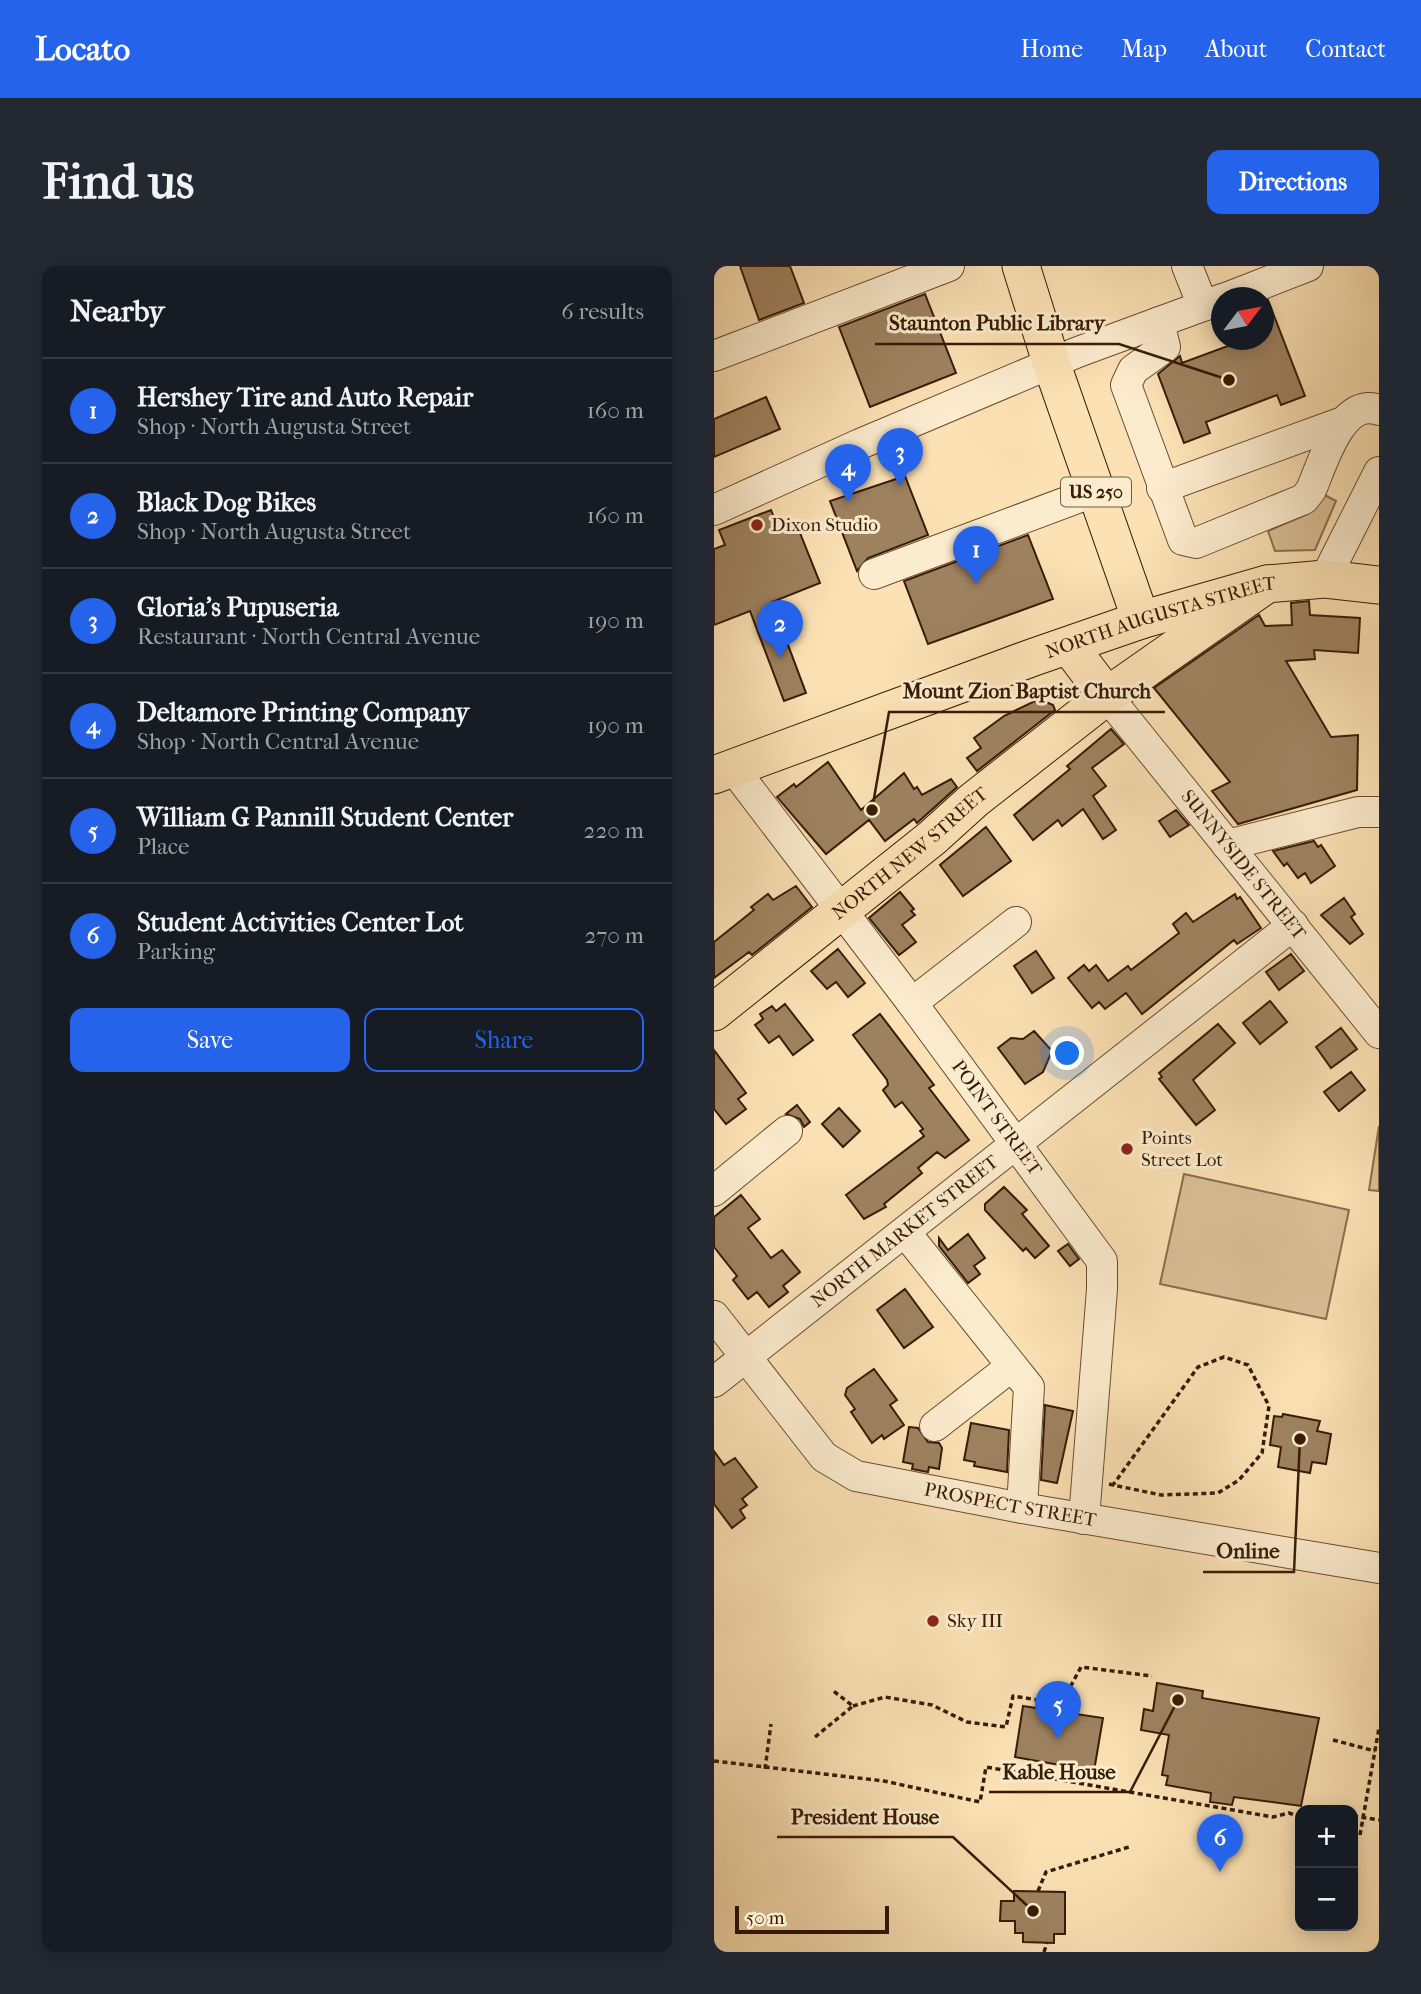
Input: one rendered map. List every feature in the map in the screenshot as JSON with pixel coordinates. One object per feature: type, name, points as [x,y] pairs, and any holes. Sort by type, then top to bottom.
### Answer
[{"type":"main road","name":"US 250","points":[[1021,266],[1052,365],[1141,620]]},
{"type":"main road","name":"NORTH AUGUSTA STREET","points":[[724,772],[1141,620],[1267,584],[1325,579],[1379,585]]},
{"type":"main road","name":"NORTH NEW STREET","points":[[714,1012],[932,838],[974,800],[1107,696],[1267,584]]},
{"type":"main road","points":[[1069,646],[1107,696]]},
{"type":"street","points":[[714,356],[949,266]]},
{"type":"street","points":[[1187,266],[1211,294]]},
{"type":"street","points":[[1253,287],[1308,266]]},
{"type":"street","points":[[714,510],[860,444],[1211,303]]},
{"type":"street","points":[[1159,322],[1165,347],[1133,370],[1126,385],[1178,534],[1183,540],[1196,543],[1304,499],[1311,490],[1340,423]]},
{"type":"street","points":[[1162,488],[1340,423],[1367,409],[1379,410]]},
{"type":"street","points":[[1325,579],[1379,472]]},
{"type":"street","points":[[873,574],[1096,491]]},
{"type":"street","name":"SUNNYSIDE STREET","points":[[1107,696],[1379,1033]]},
{"type":"street","name":"POINT STREET","points":[[724,772],[840,911],[912,1003],[1102,1261],[1100,1482],[1084,1519]]},
{"type":"street","points":[[1227,845],[1358,812],[1379,811]]},
{"type":"street","points":[[912,1003],[1016,922]]},
{"type":"street","name":"NORTH MARKET STREET","points":[[714,1382],[1293,925]]},
{"type":"street","points":[[714,1191],[787,1131]]},
{"type":"street","points":[[905,1231],[1029,1387],[1022,1508]]},
{"type":"street","name":"PROSPECT STREET","points":[[714,1316],[824,1457],[835,1465],[869,1480],[1379,1568]]},
{"type":"street","points":[[935,1426],[1012,1366]]},
{"type":"path","points":[[1224,1357],[1248,1365],[1269,1406],[1262,1453],[1239,1480],[1218,1493],[1172,1495],[1100,1482],[1198,1367],[1224,1357]]},
{"type":"path","points":[[815,1737],[853,1706],[885,1698],[932,1705],[967,1722],[1006,1727],[1013,1696],[1051,1702],[1067,1693],[1081,1667],[1152,1676]]},
{"type":"path","points":[[832,1690],[853,1706]]},
{"type":"path","points":[[765,1769],[771,1724]]},
{"type":"path","points":[[1360,1835],[1379,1728]]},
{"type":"path","points":[[1333,1740],[1375,1751]]},
{"type":"path","points":[[714,1760],[765,1769],[828,1772],[980,1802],[986,1768],[1273,1817],[1289,1813],[1295,1815]]},
{"type":"path","points":[[1358,1816],[1379,1820]]},
{"type":"path","points":[[1038,1891],[1046,1872],[1129,1846]]},
{"type":"path","points":[[1044,1952],[1047,1943]]},
{"type":"shaded area","points":[[1323,494],[1336,501],[1315,550],[1275,551],[1268,531],[1308,514]]},
{"type":"shaded area","points":[[1379,1126],[1379,1191],[1369,1190]]},
{"type":"shaded area","points":[[1184,1174],[1349,1210],[1326,1319],[1160,1284]]},
{"type":"building","points":[[740,266],[790,266],[804,303],[759,320]]},
{"type":"building","points":[[925,294],[956,373],[870,407],[839,327]]},
{"type":"building","points":[[1274,316],[1305,396],[1281,405],[1277,395],[1206,422],[1210,433],[1184,443],[1158,374],[1180,356],[1182,363],[1217,350],[1274,350]]},
{"type":"building","points":[[766,397],[780,429],[714,457],[714,419]]},
{"type":"building","points":[[905,476],[928,535],[868,558],[857,571],[830,501]]},
{"type":"building","points":[[771,510],[779,530],[796,523],[820,583],[772,602],[806,693],[784,701],[750,611],[714,625],[714,549],[725,545],[719,530]]},
{"type":"building","points":[[1028,535],[1053,599],[928,644],[904,581]]},
{"type":"building","points":[[1309,601],[1310,615],[1360,618],[1358,653],[1314,650],[1315,659],[1286,661],[1331,737],[1358,735],[1357,790],[1238,824],[1212,791],[1230,782],[1154,688],[1259,615],[1265,626],[1292,625],[1291,603]]},
{"type":"building","points":[[1039,699],[1053,705],[1055,710],[977,771],[967,758],[981,748],[974,738],[1004,716]]},
{"type":"building","points":[[1111,729],[1124,744],[1092,768],[1106,786],[1093,796],[1116,830],[1103,839],[1083,809],[1062,826],[1058,820],[1033,840],[1014,815],[1070,769],[1067,766]]},
{"type":"building","points":[[828,762],[861,810],[904,773],[914,789],[917,787],[922,795],[951,779],[957,787],[917,823],[914,819],[885,841],[869,820],[826,854],[777,797],[794,784],[796,787]]},
{"type":"building","points":[[1176,810],[1189,825],[1170,837],[1159,821]]},
{"type":"building","points":[[986,827],[1011,861],[963,896],[940,865]]},
{"type":"building","points":[[1314,841],[1318,847],[1321,845],[1335,866],[1311,883],[1305,873],[1298,878],[1287,863],[1284,866],[1273,851]]},
{"type":"building","points":[[796,886],[812,907],[752,955],[749,952],[714,978],[714,942],[754,910],[751,907],[768,894],[773,900]]},
{"type":"building","points":[[900,892],[914,909],[911,911],[915,915],[902,925],[916,942],[899,955],[869,918]]},
{"type":"building","points":[[1235,894],[1237,899],[1240,897],[1261,928],[1237,944],[1234,940],[1142,1014],[1126,993],[1105,1009],[1099,1002],[1092,1008],[1068,978],[1084,965],[1089,971],[1096,965],[1108,981],[1128,966],[1131,970],[1179,933],[1173,924],[1186,913],[1193,922]]},
{"type":"building","points":[[1344,898],[1355,914],[1351,917],[1363,934],[1350,944],[1321,915]]},
{"type":"building","points":[[838,949],[865,983],[848,997],[836,982],[827,989],[811,971]]},
{"type":"building","points":[[1036,951],[1054,978],[1032,993],[1014,966]]},
{"type":"building","points":[[1291,954],[1304,971],[1279,990],[1266,972]]},
{"type":"building","points":[[1270,1001],[1287,1022],[1260,1044],[1243,1023]]},
{"type":"building","points":[[785,1004],[813,1040],[793,1055],[779,1036],[769,1043],[755,1025],[763,1019],[760,1014],[772,1006],[776,1011]]},
{"type":"building","points":[[880,1014],[934,1085],[929,1088],[969,1140],[945,1158],[937,1152],[918,1168],[922,1173],[884,1204],[886,1207],[864,1219],[846,1195],[924,1136],[920,1131],[923,1129],[902,1102],[895,1107],[883,1090],[888,1085],[887,1080],[853,1035]]},
{"type":"building","points":[[1218,1024],[1235,1043],[1193,1080],[1215,1110],[1196,1125],[1159,1079],[1162,1077],[1159,1073]]},
{"type":"building","points":[[1341,1028],[1357,1049],[1331,1068],[1316,1047]]},
{"type":"building","points":[[1034,1031],[1052,1051],[1043,1072],[1025,1084],[998,1048],[1011,1038],[1023,1039]]},
{"type":"building","points":[[714,1050],[746,1093],[738,1099],[746,1109],[726,1124],[714,1109]]},
{"type":"building","points":[[1351,1072],[1365,1090],[1339,1111],[1324,1092]]},
{"type":"building","points":[[797,1105],[810,1122],[804,1127],[800,1119],[786,1114]]},
{"type":"building","points":[[839,1108],[860,1131],[843,1147],[822,1124]]},
{"type":"building","points":[[1004,1187],[1027,1210],[1022,1214],[1049,1246],[1035,1258],[1026,1248],[1023,1251],[985,1210],[985,1204]]},
{"type":"building","points":[[741,1195],[760,1219],[748,1228],[771,1258],[782,1250],[800,1272],[783,1286],[788,1292],[769,1307],[757,1292],[748,1299],[733,1280],[737,1276],[714,1247],[714,1217]]},
{"type":"building","points":[[968,1234],[985,1258],[974,1266],[980,1274],[968,1283],[939,1246],[939,1238],[948,1250]]},
{"type":"building","points":[[1068,1244],[1079,1259],[1070,1266],[1058,1251]]},
{"type":"building","points":[[905,1289],[933,1327],[904,1348],[877,1310]]},
{"type":"building","points":[[874,1369],[897,1400],[890,1405],[904,1425],[884,1439],[882,1435],[872,1443],[851,1412],[855,1409],[845,1395],[847,1388]]},
{"type":"building","points":[[1045,1405],[1073,1411],[1057,1483],[1041,1480]]},
{"type":"building","points":[[1283,1414],[1320,1421],[1317,1431],[1331,1434],[1326,1464],[1312,1462],[1310,1473],[1278,1467],[1281,1447],[1270,1445],[1274,1416],[1282,1417]]},
{"type":"building","points":[[971,1423],[1009,1430],[1007,1472],[974,1466],[975,1462],[964,1460]]},
{"type":"building","points":[[909,1427],[918,1428],[928,1442],[939,1443],[942,1448],[939,1469],[929,1467],[928,1472],[912,1469],[913,1464],[903,1462]]},
{"type":"building","points":[[714,1451],[724,1465],[735,1458],[757,1487],[742,1499],[747,1505],[740,1510],[745,1518],[732,1528],[714,1504]]},
{"type":"building","points":[[1157,1683],[1203,1691],[1202,1698],[1319,1718],[1301,1805],[1234,1797],[1232,1805],[1210,1802],[1211,1793],[1166,1785],[1168,1776],[1162,1775],[1169,1735],[1141,1730],[1144,1709],[1153,1711]]},
{"type":"building","points":[[1023,1706],[1103,1718],[1094,1771],[1015,1757]]},
{"type":"building","points":[[1014,1891],[1065,1892],[1065,1934],[1054,1934],[1054,1943],[1023,1942],[1023,1933],[1015,1933],[1015,1921],[1000,1921],[1001,1901],[1014,1901]]},
{"type":"place","name":"Staunton Public Library","points":[[1229,380]]},
{"type":"place","name":"Gloria's Pupuseria","points":[[900,486]]},
{"type":"place","name":"Deltamore Printing Company","points":[[848,502]]},
{"type":"place","name":"Dixon Studio","points":[[757,525]]},
{"type":"place","name":"Hershey Tire and Auto Repair","points":[[976,584]]},
{"type":"place","name":"Black Dog Bikes","points":[[780,658]]},
{"type":"place","name":"Mount Zion Baptist Church","points":[[872,810]]},
{"type":"place","name":"Points Street Lot","points":[[1127,1149]]},
{"type":"place","name":"Online","points":[[1300,1439]]},
{"type":"place","name":"Sky III","points":[[933,1621]]},
{"type":"place","name":"Kable House","points":[[1178,1700]]},
{"type":"place","name":"William G Pannill Student Center","points":[[1058,1739]]},
{"type":"place","name":"Student Activities Center Lot","points":[[1220,1872]]},
{"type":"place","name":"President House","points":[[1033,1911]]}]
